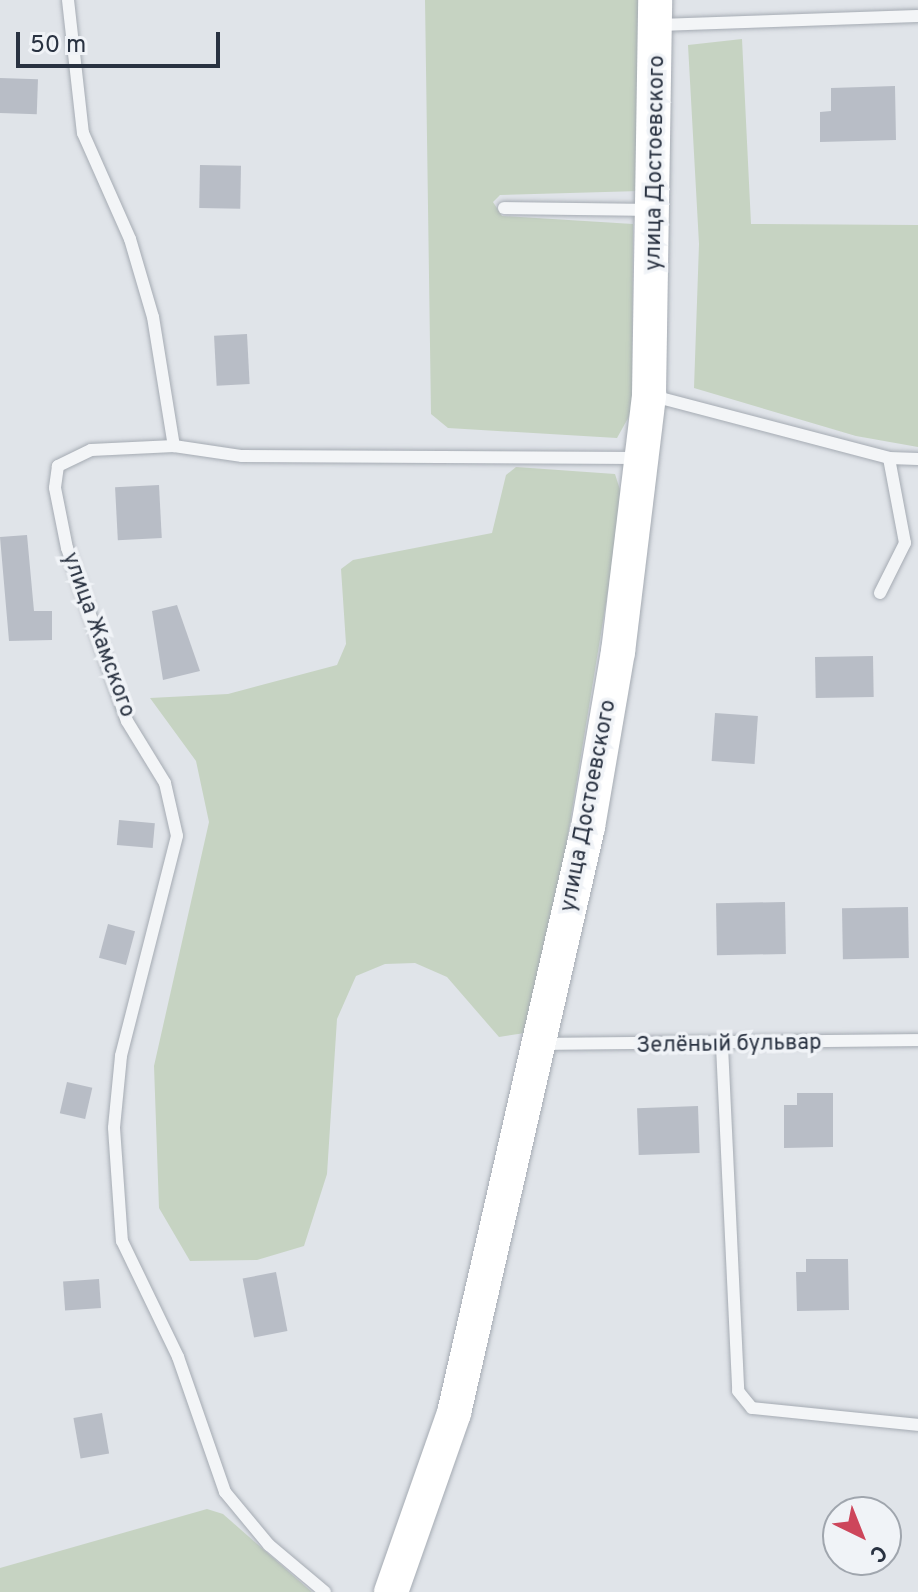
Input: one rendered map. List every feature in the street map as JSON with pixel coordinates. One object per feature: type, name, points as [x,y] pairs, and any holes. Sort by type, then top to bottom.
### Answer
[{"type":"main road","name":"улица Достоевского","points":[[391,1592],[454,1413],[541,1044],[613,681],[649,395],[657,210],[656,12]]},
{"type":"lane","points":[[68,0],[83,133],[130,239],[153,317],[174,446],[242,456],[639,458]]},
{"type":"lane","points":[[656,12],[918,16]]},
{"type":"lane","points":[[504,208],[657,210]]},
{"type":"lane","points":[[649,395],[889,458],[918,459]]},
{"type":"lane","name":"улица Жамского","points":[[174,446],[91,450],[58,466],[55,488],[67,548],[127,721],[165,783],[177,836],[121,1056],[114,1128],[122,1241],[178,1357],[225,1492],[269,1545],[325,1592]]},
{"type":"lane","points":[[880,593],[905,543],[889,458]]},
{"type":"lane","name":"Зелёный бульвар","points":[[541,1044],[722,1046],[918,1040]]},
{"type":"lane","points":[[722,1046],[738,1391],[752,1408],[918,1425]]},
{"type":"green space","points":[[425,0],[641,0],[640,191],[500,195],[493,202],[502,216],[633,224],[632,411],[617,438],[448,428],[431,414]]},
{"type":"green space","points":[[742,39],[751,224],[918,225],[918,447],[856,436],[694,388],[699,244],[688,45]]},
{"type":"green space","points":[[516,467],[615,474],[623,499],[565,853],[525,1033],[499,1037],[447,977],[415,963],[385,964],[356,976],[337,1019],[327,1174],[304,1246],[257,1260],[190,1261],[159,1208],[154,1066],[209,822],[196,761],[150,698],[228,694],[337,665],[346,644],[341,569],[353,560],[492,533],[506,475]]},
{"type":"green space","points":[[207,1509],[223,1514],[312,1592],[0,1592],[0,1568]]},
{"type":"building","points":[[0,78],[38,79],[37,114],[0,113]]},
{"type":"building","points":[[895,86],[896,140],[820,142],[820,112],[831,111],[831,88]]},
{"type":"building","points":[[200,165],[241,166],[240,209],[199,208]]},
{"type":"building","points":[[247,334],[250,384],[217,386],[214,336]]},
{"type":"building","points":[[159,485],[162,538],[118,540],[115,487]]},
{"type":"building","points":[[27,535],[34,611],[52,611],[52,640],[9,641],[0,537]]},
{"type":"building","points":[[177,605],[200,671],[163,680],[152,611]]},
{"type":"building","points":[[873,656],[874,697],[816,698],[815,657]]},
{"type":"building","points":[[715,713],[758,716],[755,764],[712,761]]},
{"type":"building","points":[[119,820],[155,823],[153,848],[117,845]]},
{"type":"building","points":[[785,902],[786,954],[717,955],[716,903]]},
{"type":"building","points":[[908,907],[909,958],[843,959],[842,908]]},
{"type":"building","points":[[108,924],[135,931],[126,965],[99,958]]},
{"type":"building","points":[[67,1082],[92,1088],[85,1119],[60,1113]]},
{"type":"building","points":[[797,1093],[833,1093],[833,1147],[784,1148],[784,1105],[797,1105]]},
{"type":"building","points":[[698,1106],[700,1153],[639,1155],[637,1108]]},
{"type":"building","points":[[806,1259],[848,1259],[849,1310],[797,1311],[796,1272],[806,1272]]},
{"type":"building","points":[[276,1272],[287,1331],[254,1337],[243,1278]]},
{"type":"building","points":[[99,1279],[101,1308],[65,1310],[63,1282]]},
{"type":"building","points":[[102,1413],[109,1453],[81,1458],[73,1418]]}]
